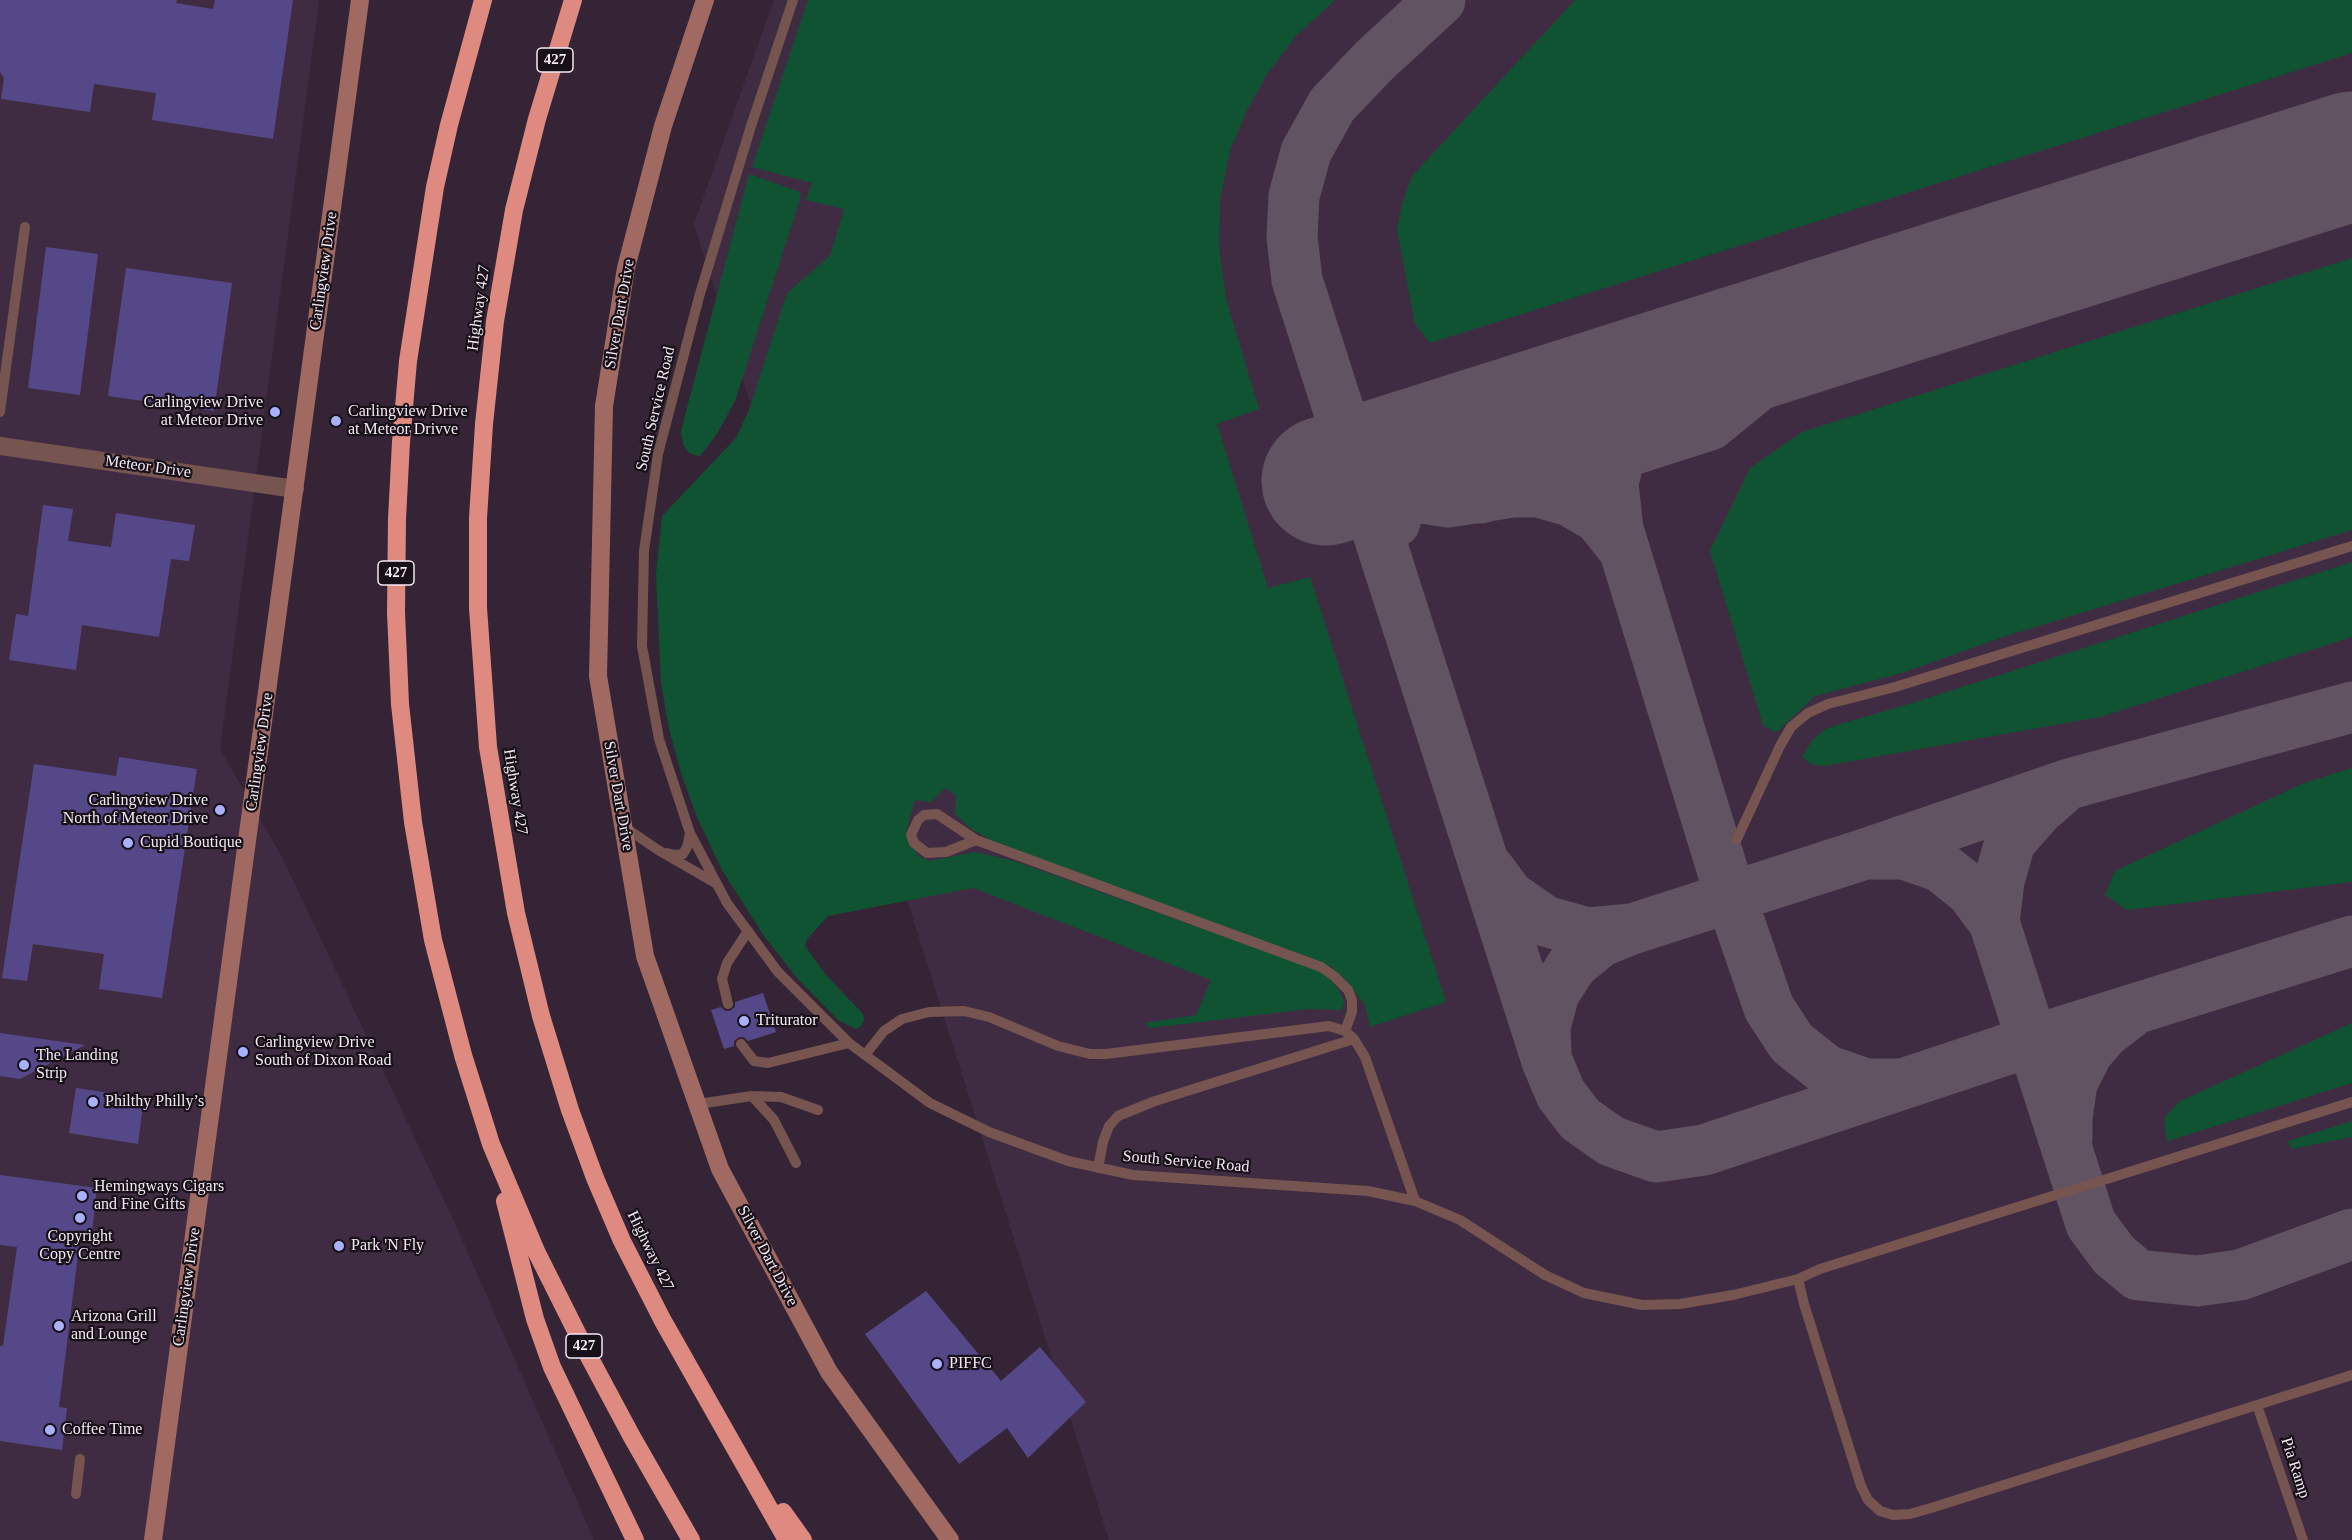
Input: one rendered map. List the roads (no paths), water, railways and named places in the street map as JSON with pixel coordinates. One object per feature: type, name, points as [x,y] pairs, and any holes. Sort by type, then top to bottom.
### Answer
[{"type":"highway","name":"427","points":[[483,0],[435,186],[408,360],[397,519],[396,612],[400,704],[409,787],[433,940],[463,1055],[491,1144],[536,1251],[586,1351],[691,1540]]},
{"type":"highway","name":"Highway 427","points":[[573,0],[537,119],[514,210],[495,321],[484,424],[478,518],[478,608],[486,726],[496,804],[516,913],[541,1016],[570,1110],[595,1178],[622,1241],[705,1396],[787,1540]]},
{"type":"highway","points":[[491,1144],[535,1319],[552,1367],[635,1540]]},
{"type":"highway","points":[[705,1396],[803,1540]]},
{"type":"street","name":"Carlingview Drive","points":[[153,1540],[360,0]]},
{"type":"street","name":"Silver Dart Drive","points":[[705,0],[663,126],[626,268],[604,405],[598,676],[645,956],[720,1169],[829,1372],[948,1536]]},
{"type":"street","name":"Meteor Drive","points":[[0,446],[295,489]]},
{"type":"lane","name":"South Service Road","points":[[793,0],[751,126],[699,297],[658,453],[644,550],[642,646],[659,739],[690,833],[728,903],[778,972],[849,1043],[930,1103],[989,1132],[1068,1161],[1098,1168],[1133,1175],[1368,1191],[1415,1201],[1460,1220],[1545,1275],[1584,1293],[1642,1305],[1680,1304],[1733,1295],[1798,1279],[1820,1269],[2352,1102]]},
{"type":"lane","points":[[0,412],[25,227]]},
{"type":"lane","points":[[1737,838],[1791,727],[1808,713],[1828,704],[1895,687],[2352,546]]},
{"type":"lane","points":[[976,840],[946,852],[927,853],[914,843],[911,835],[918,820],[930,813],[945,818],[976,840],[1321,967],[1348,990],[1352,1000],[1352,1012],[1345,1030]]},
{"type":"lane","name":"South Service Road","points":[[624,826],[658,850],[717,884]]},
{"type":"lane","points":[[658,850],[674,855],[683,854],[690,833]]},
{"type":"lane","points":[[728,1004],[722,979],[727,963],[748,931]]},
{"type":"lane","points":[[864,1055],[884,1031],[902,1019],[929,1012],[964,1011],[989,1017],[1058,1046],[1090,1054],[1106,1054],[1300,1028],[1329,1026],[1345,1030],[1354,1039],[1365,1057],[1415,1201]]},
{"type":"lane","points":[[1098,1168],[1109,1126],[1118,1116],[1155,1101],[1354,1039]]},
{"type":"lane","points":[[741,1044],[754,1061],[768,1063],[849,1043]]},
{"type":"lane","points":[[753,1096],[774,1120],[796,1163]]},
{"type":"lane","points":[[698,1104],[753,1096],[781,1097],[818,1110]]},
{"type":"lane","points":[[1798,1279],[1861,1486],[1868,1500],[1880,1511],[1893,1515],[1910,1514],[2352,1376]]},
{"type":"lane","name":"Pia Ramp","points":[[2258,1405],[2302,1540]]},
{"type":"lane","points":[[76,1494],[80,1459]]},
{"type":"place","name":"Carlingview Drive at Meteor Drive","points":[[275,412]]},
{"type":"place","name":"Carlingview Drive at Meteor Drivve","points":[[336,421]]},
{"type":"place","name":"Carlingview Drive North of Meteor Drive","points":[[220,810]]},
{"type":"place","name":"Cupid Boutique","points":[[128,843]]},
{"type":"place","name":"Triturator","points":[[744,1021]]},
{"type":"place","name":"Carlingview Drive South of Dixon Road","points":[[243,1052]]},
{"type":"place","name":"The Landing Strip","points":[[24,1065]]},
{"type":"place","name":"Philthy Philly’s","points":[[93,1102]]},
{"type":"place","name":"Hemingways Cigars and Fine Gifts","points":[[82,1196]]},
{"type":"place","name":"Copyright Copy Centre","points":[[80,1218]]},
{"type":"place","name":"Park 'N Fly","points":[[339,1246]]},
{"type":"place","name":"Arizona Grill and Lounge","points":[[59,1326]]},
{"type":"place","name":"PIFFC","points":[[937,1364]]},
{"type":"place","name":"Coffee Time","points":[[50,1430]]}]
